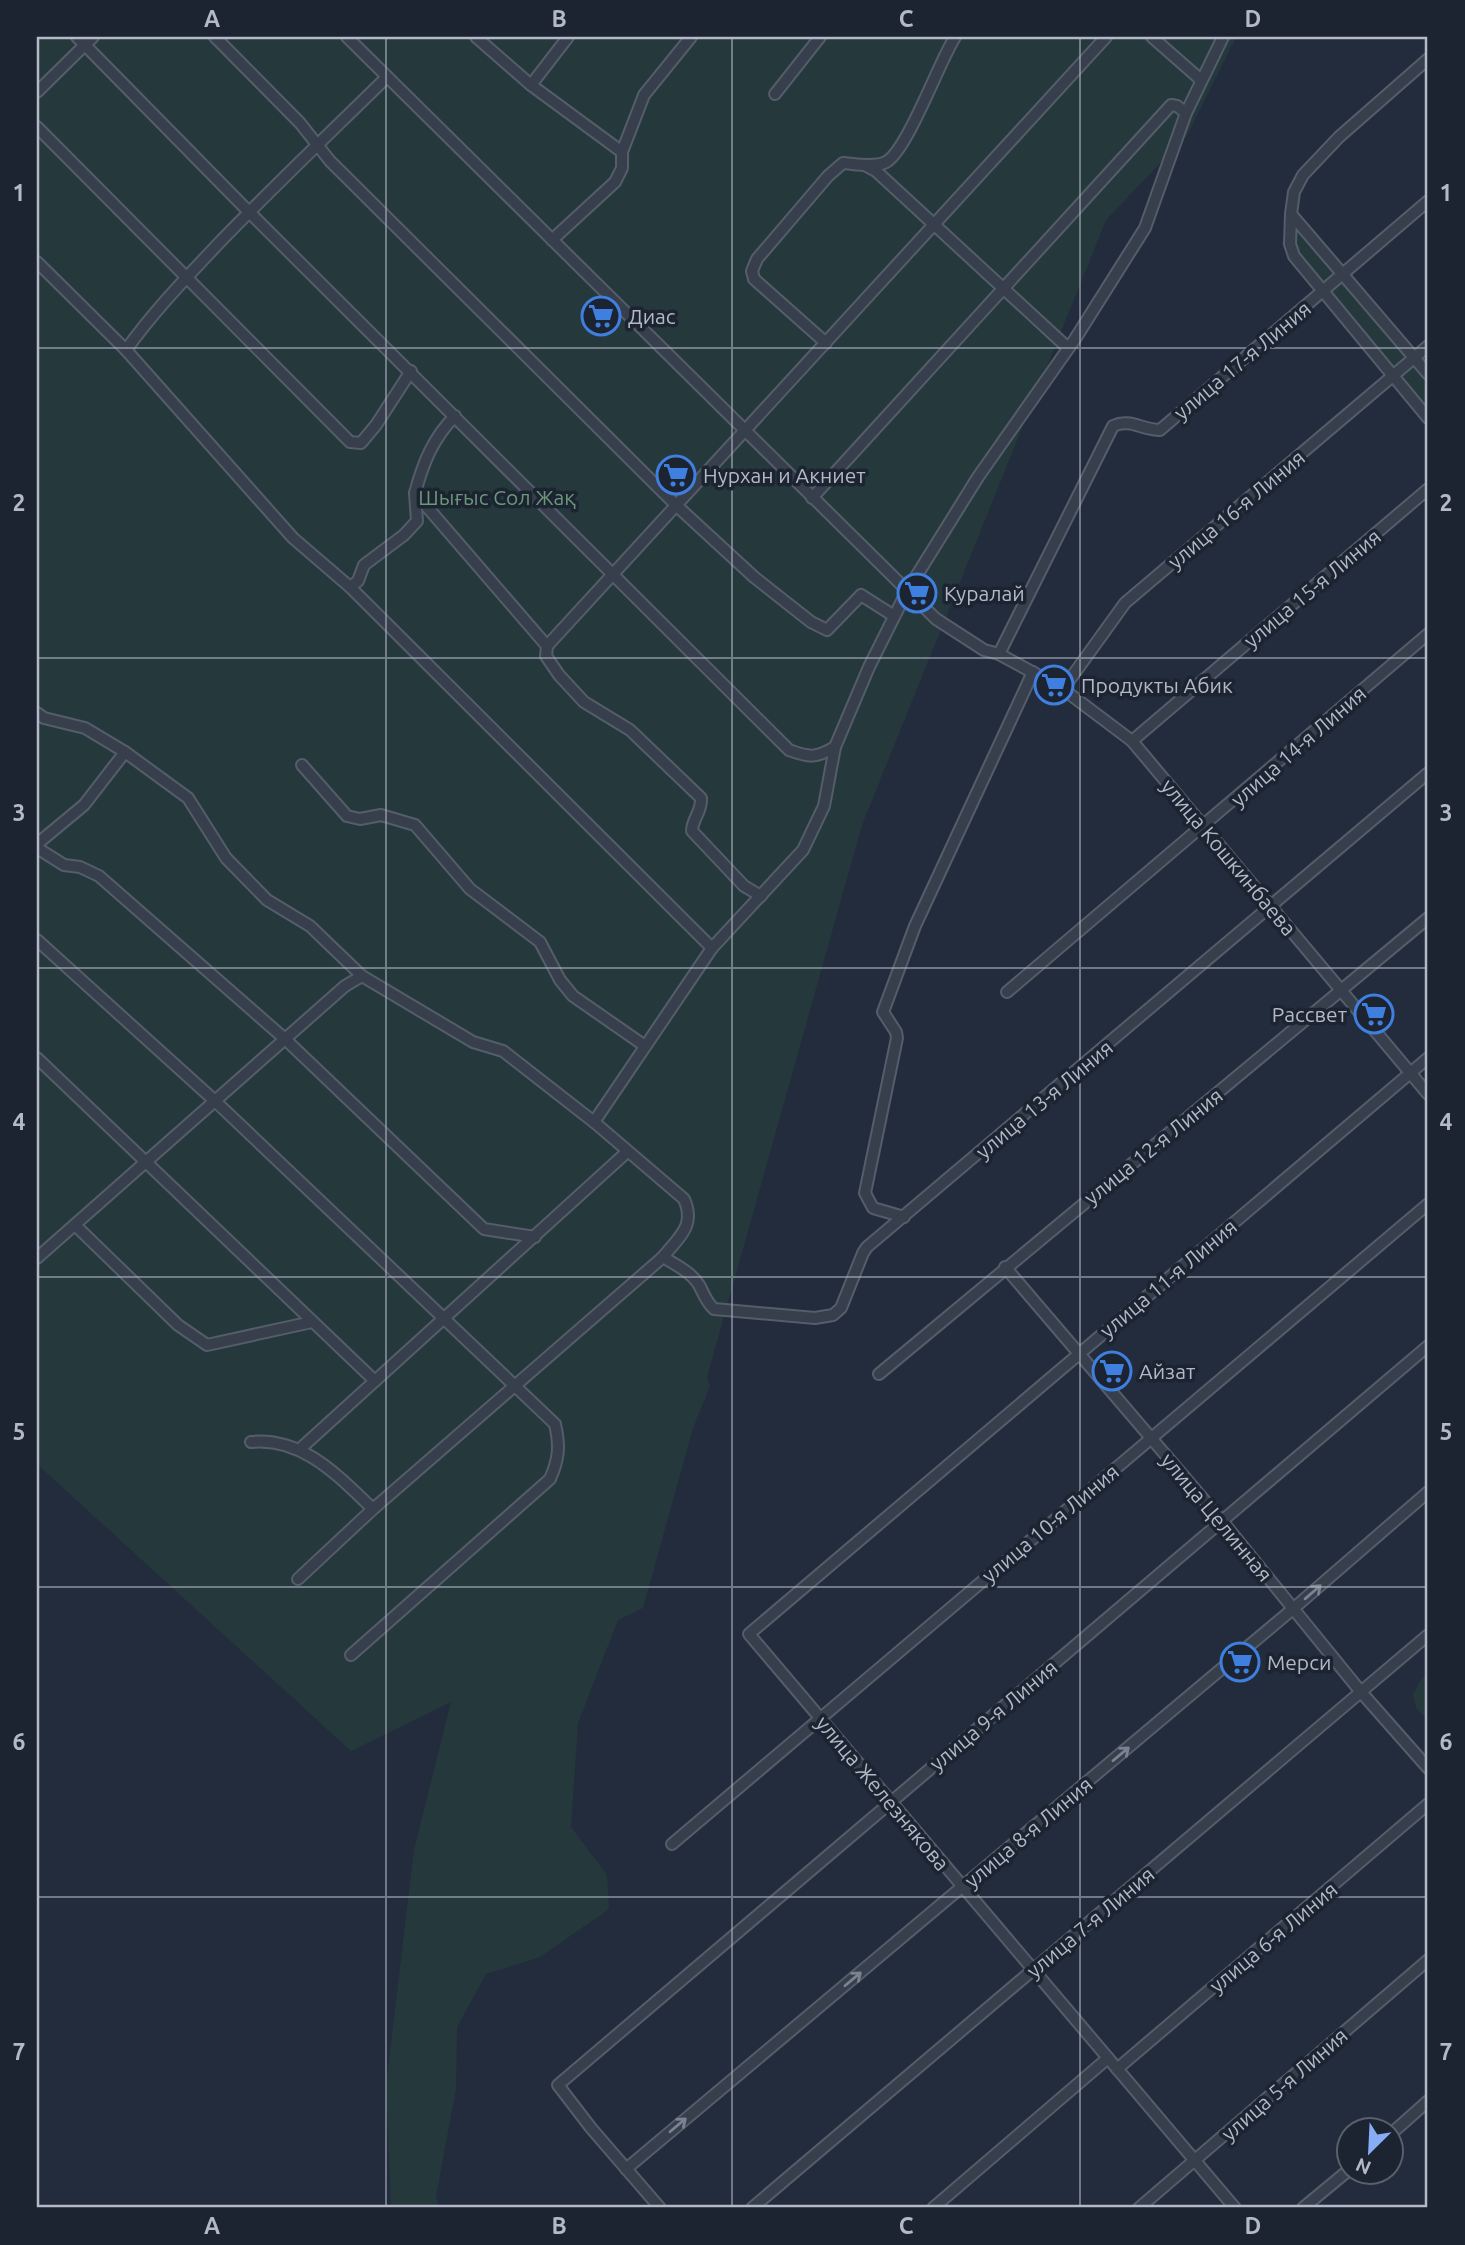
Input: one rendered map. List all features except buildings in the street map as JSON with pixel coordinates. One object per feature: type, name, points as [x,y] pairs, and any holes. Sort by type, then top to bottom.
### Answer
[{"type":"street","points":[[215,37],[347,178],[677,506],[754,577],[811,622],[827,630],[861,595],[894,616]]},
{"type":"street","name":"улица Кошкинбаева","points":[[347,37],[936,619],[985,650],[999,654],[1063,689],[1132,741],[1428,1094]]},
{"type":"street","points":[[476,37],[531,85],[622,152]]},
{"type":"street","points":[[531,85],[568,37]]},
{"type":"street","points":[[552,240],[614,181],[622,168],[622,152],[644,95],[691,37]]},
{"type":"street","points":[[826,343],[754,279],[752,271],[757,259],[828,176],[843,163],[885,163],[895,155],[920,110],[944,53],[955,37]]},
{"type":"street","points":[[761,895],[744,886],[692,831],[692,824],[702,806],[701,799],[631,730],[584,702],[546,656],[547,646],[1106,37]]},
{"type":"street","points":[[1152,37],[1201,80]]},
{"type":"street","points":[[594,1122],[712,948],[803,850],[824,806],[835,747],[894,616],[978,477],[1068,348],[1145,228],[1186,113],[1223,37]]},
{"type":"street","points":[[37,92],[85,39],[249,212],[789,750],[806,756],[821,755],[835,747]]},
{"type":"street","points":[[775,94],[815,39]]},
{"type":"street","points":[[1428,59],[1339,137],[1303,175],[1294,192],[1290,244],[1294,256],[1428,418]]},
{"type":"street","points":[[126,350],[186,278],[249,212],[387,77]]},
{"type":"street","points":[[812,498],[1171,105],[1186,113]]},
{"type":"street","points":[[37,127],[350,442],[361,443],[411,371]]},
{"type":"street","points":[[863,164],[876,171],[1068,348]]},
{"type":"street","name":"улица 17-я Линия","points":[[999,654],[1113,426],[1126,422],[1147,430],[1160,430],[1428,201]]},
{"type":"street","points":[[1292,214],[1428,374]]},
{"type":"street","points":[[37,262],[126,350],[293,538],[351,587],[712,948]]},
{"type":"street","name":"улица 16-я Линия","points":[[1063,689],[1125,603],[1428,346]]},
{"type":"street","points":[[351,587],[358,581],[364,565],[404,535],[417,520],[415,493],[421,469],[432,444],[455,416]]},
{"type":"street","name":"улица 15-я Линия","points":[[1132,741],[1428,489]]},
{"type":"street","points":[[415,493],[547,646]]},
{"type":"street","name":"улица 14-я Линия","points":[[1007,992],[1428,634]]},
{"type":"street","points":[[904,1217],[873,1208],[866,1193],[897,1038],[883,1012],[915,926],[1033,672]]},
{"type":"street","points":[[37,713],[44,718],[85,728],[125,752],[188,798],[226,858],[268,900],[310,926],[362,976],[473,1042],[503,1051],[594,1122],[684,1199],[689,1210],[685,1230],[663,1257],[373,1509],[298,1579]]},
{"type":"street","points":[[125,752],[84,805],[37,846],[64,865],[80,867],[99,876],[285,1039],[484,1229],[535,1237]]},
{"type":"street","points":[[302,765],[347,816],[360,819],[382,815],[415,825],[470,889],[540,942],[560,980],[573,996],[645,1046]]},
{"type":"street","name":"улица 13-я Линия","points":[[663,1257],[685,1271],[698,1284],[708,1304],[714,1309],[815,1318],[833,1315],[841,1308],[863,1253],[1428,773]]},
{"type":"street","name":"улица 12-я Линия","points":[[879,1374],[1428,918]]},
{"type":"street","points":[[37,940],[215,1101],[555,1424],[560,1446],[558,1460],[550,1479],[352,1655]]},
{"type":"street","points":[[37,1258],[345,986],[362,976]]},
{"type":"street","points":[[37,1058],[375,1381]]},
{"type":"street","name":"улица 11-я Линия","points":[[749,1634],[1428,1058]]},
{"type":"street","points":[[300,1449],[627,1152]]},
{"type":"street","name":"улица 10-я Линия","points":[[672,1844],[1428,1203]]},
{"type":"street","points":[[75,1224],[178,1325],[207,1345],[312,1322]]},
{"type":"street","name":"улица Целинная","points":[[1005,1267],[1222,1521],[1361,1692],[1428,1768]]},
{"type":"street","name":"улица 9-я Линия","points":[[626,2169],[558,2085],[1428,1346]]},
{"type":"street","points":[[251,1442],[268,1440],[300,1449],[332,1470],[373,1509]]},
{"type":"street","name":"улица 8-я Линия","points":[[626,2169],[1294,1608],[1428,1492]]},
{"type":"street","name":"улица Железнякова","points":[[749,1634],[1235,2208]]},
{"type":"street","name":"улица 7-я Линия","points":[[752,2208],[1428,1635]]},
{"type":"street","name":"улица 6-я Линия","points":[[1117,2069],[1428,1804]]},
{"type":"street","name":"улица 5-я Линия","points":[[1139,2208],[1428,1960]]},
{"type":"street","points":[[933,2208],[1108,2058]]},
{"type":"street","points":[[1406,2120],[1428,2101]]},
{"type":"street","points":[[626,2169],[660,2208]]},
{"type":"street","points":[[1303,2208],[1336,2180]]},
{"type":"green space","name":"Шығыс Сол Жақ","points":[[37,37],[1236,37],[1187,135],[1106,220],[862,825],[707,1377],[710,1386],[693,1428],[643,1608],[618,1620],[578,1723],[571,1827],[607,1875],[609,1909],[540,1957],[486,1974],[457,2027],[456,2089],[436,2196],[439,2208],[391,2208],[386,2086],[414,1850],[451,1702],[351,1751],[37,1464]]},
{"type":"green space","points":[[1301,220],[1428,369],[1428,415],[1281,243]]},
{"type":"green space","points":[[1428,1673],[1428,1722],[1416,1707],[1413,1695],[1420,1681]]},
{"type":"place","name":"Диас","points":[[601,316]]},
{"type":"place","name":"Нурхан и Акниет","points":[[676,475]]},
{"type":"place","name":"Куралай","points":[[917,593]]},
{"type":"place","name":"Продукты Абик","points":[[1054,685]]},
{"type":"place","name":"Рассвет","points":[[1374,1014]]},
{"type":"place","name":"Айзат","points":[[1112,1371]]},
{"type":"place","name":"Мерси","points":[[1240,1662]]}]
